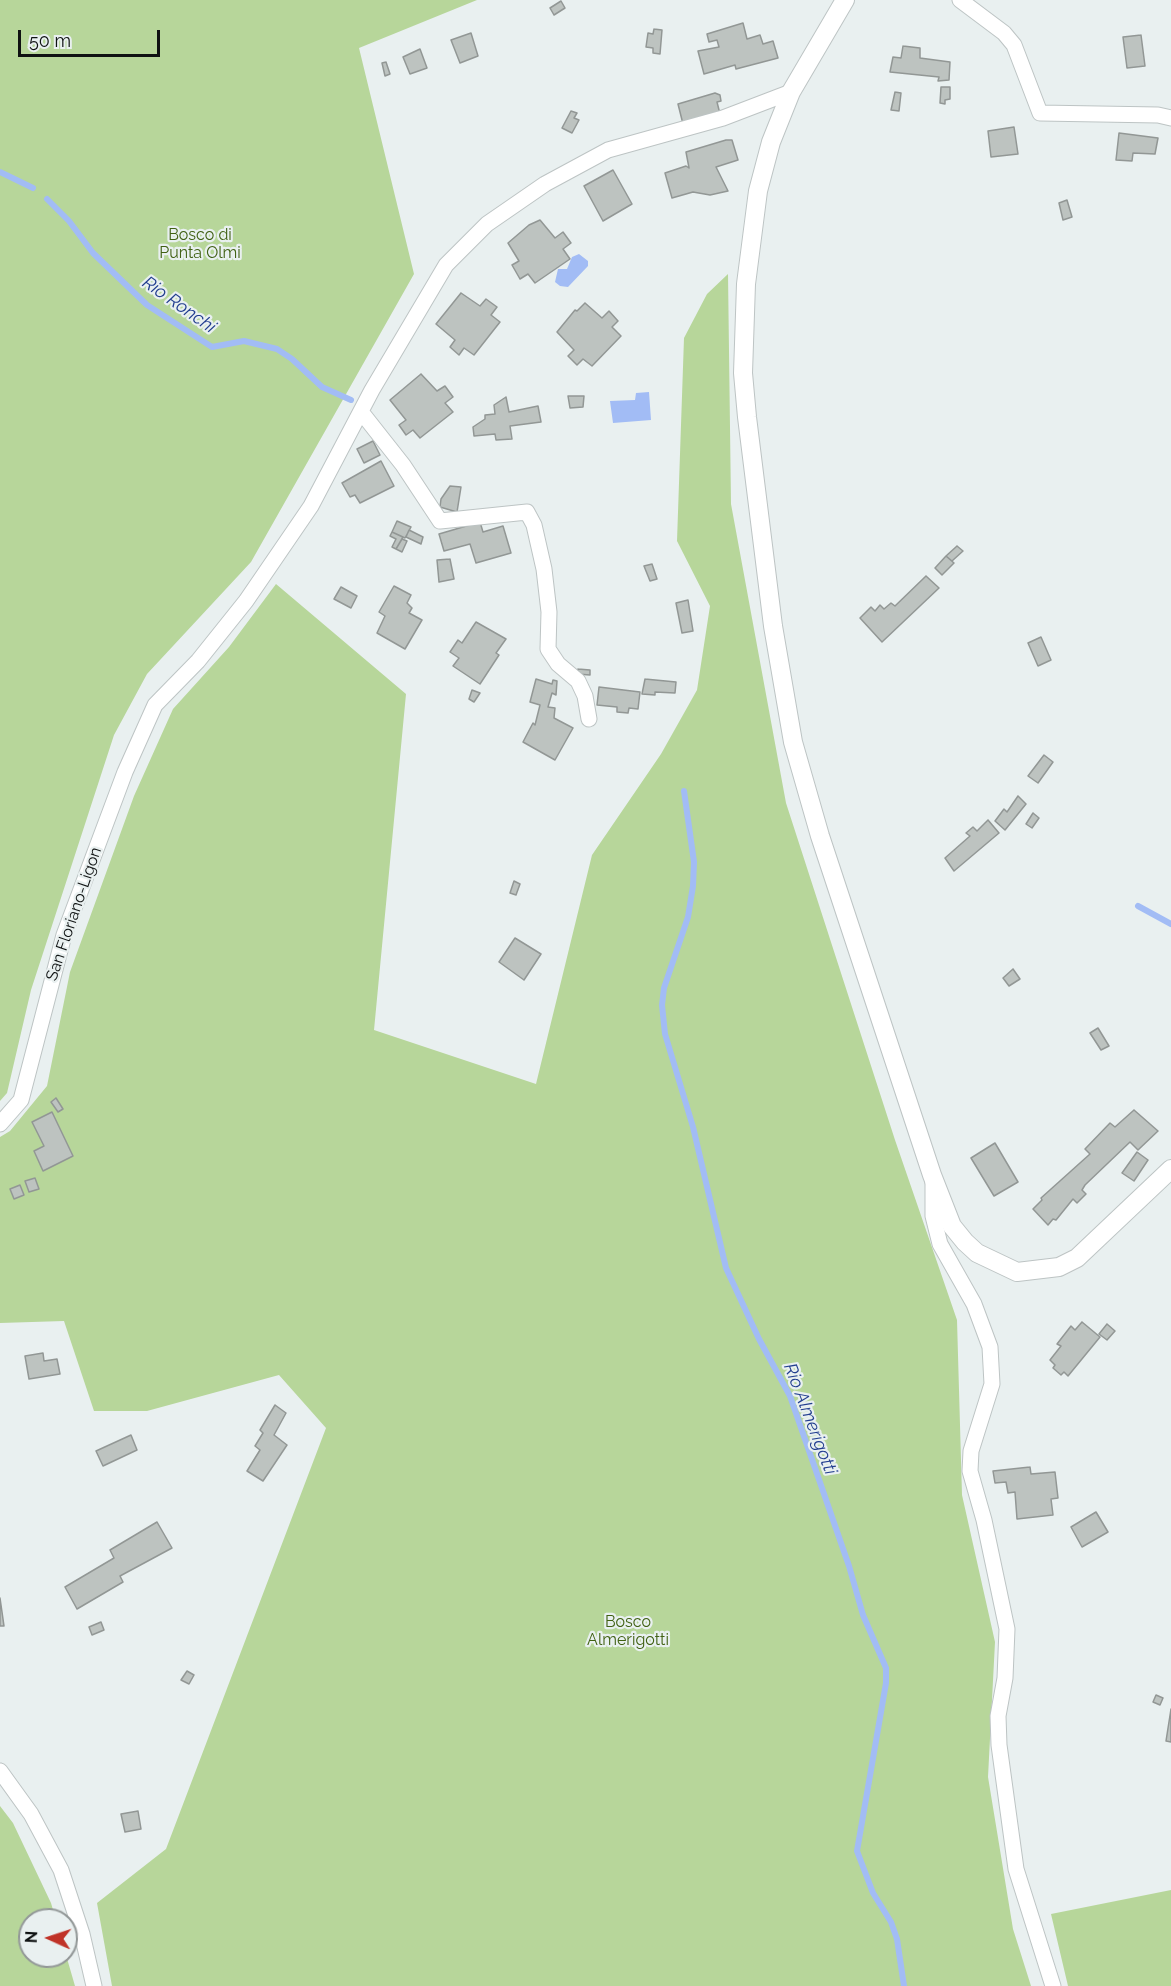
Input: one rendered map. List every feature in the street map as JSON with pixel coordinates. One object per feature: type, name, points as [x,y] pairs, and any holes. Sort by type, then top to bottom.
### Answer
[{"type":"street","points":[[845,0],[791,92],[771,142],[758,191],[744,330],[744,384],[773,626],[793,742],[820,836],[932,1175],[952,1226],[965,1242],[977,1253],[1017,1272],[1036,1272],[1059,1267],[1077,1258],[1171,1168]]},
{"type":"street","points":[[960,0],[1004,33],[1014,45],[1040,113],[1171,118]]},
{"type":"street","name":"San Floriano-Ligon","points":[[0,1124],[21,1100],[64,935],[124,772],[155,705],[198,661],[246,601],[311,506],[362,413],[372,390],[446,265],[487,224],[545,184],[608,150],[723,118],[791,92]]},
{"type":"street","points":[[362,413],[403,465],[440,521],[526,512],[534,525],[544,569],[549,612],[548,649],[558,664],[578,681],[585,696],[589,719]]},
{"type":"street","points":[[932,1175],[933,1216],[940,1244],[974,1304],[990,1347],[992,1384],[971,1451],[970,1471],[984,1520],[1007,1629],[1005,1678],[998,1716],[1016,1869],[1053,1986]]},
{"type":"street","points":[[0,1771],[31,1814],[64,1881],[82,1934],[94,1986]]},
{"type":"green space","name":"Bosco di Punta Olmi","points":[[0,0],[477,0],[359,48],[414,274],[251,562],[147,674],[114,735],[31,990],[7,1093],[0,1101]]},
{"type":"green space","name":"Bosco Almerigotti","points":[[728,274],[731,504],[786,803],[895,1140],[957,1320],[962,1495],[995,1642],[988,1777],[1013,1929],[1031,1986],[112,1986],[97,1903],[166,1849],[326,1428],[279,1375],[147,1411],[94,1411],[64,1321],[0,1323],[0,1137],[10,1131],[47,1086],[70,972],[134,796],[173,709],[229,647],[276,584],[406,694],[374,1030],[536,1084],[592,855],[661,754],[697,690],[710,606],[677,541],[684,338],[707,294]]},
{"type":"green space","points":[[0,1806],[13,1823],[52,1908],[18,1908],[18,1968],[70,1968],[75,1986],[0,1986]]},
{"type":"green space","points":[[1171,1890],[1171,1986],[1068,1986],[1051,1914]]},
{"type":"water","points":[[579,254],[588,261],[588,266],[568,287],[560,286],[555,282],[558,269],[567,269],[572,257]]},
{"type":"water","points":[[649,392],[651,420],[613,423],[610,401],[635,400],[636,393]]},
{"type":"building","points":[[561,1],[565,8],[554,15],[550,8]]},
{"type":"building","points":[[743,23],[747,39],[760,35],[763,44],[773,41],[778,58],[736,69],[735,65],[704,74],[698,51],[719,47],[717,40],[709,42],[707,34]]},
{"type":"building","points":[[654,29],[662,30],[660,54],[653,53],[653,48],[646,47],[648,33],[653,34]]},
{"type":"building","points":[[471,33],[478,56],[460,63],[451,40]]},
{"type":"building","points":[[1141,35],[1145,66],[1127,68],[1123,37]]},
{"type":"building","points":[[903,46],[920,48],[920,58],[950,62],[949,80],[938,81],[939,77],[890,72],[893,57],[901,58]]},
{"type":"building","points":[[420,49],[427,68],[410,74],[403,57]]},
{"type":"building","points":[[386,62],[390,74],[385,76],[382,63]]},
{"type":"building","points":[[941,87],[950,87],[950,99],[945,100],[945,104],[940,103]]},
{"type":"building","points":[[895,92],[901,93],[899,111],[891,110]]},
{"type":"building","points":[[715,93],[720,95],[721,101],[717,102],[720,114],[683,124],[678,104]]},
{"type":"building","points":[[571,111],[577,113],[574,118],[579,120],[572,133],[562,128]]},
{"type":"building","points":[[1014,127],[1018,154],[991,157],[988,131]]},
{"type":"building","points":[[1119,133],[1158,138],[1155,154],[1133,153],[1132,161],[1116,160]]},
{"type":"building","points":[[732,140],[738,160],[716,167],[728,191],[710,195],[693,192],[672,198],[665,173],[686,166],[689,168],[686,152]]},
{"type":"building","points":[[613,170],[632,204],[603,221],[584,186]]},
{"type":"building","points":[[1067,200],[1072,217],[1063,220],[1059,203]]},
{"type":"building","points":[[540,220],[555,238],[563,232],[571,243],[563,249],[570,259],[535,283],[528,274],[520,279],[512,265],[519,261],[508,243],[529,225]]},
{"type":"building","points":[[461,293],[480,306],[486,299],[497,307],[491,315],[500,322],[474,355],[464,348],[459,355],[450,347],[455,340],[436,324]]},
{"type":"building","points":[[585,303],[602,318],[609,311],[618,321],[612,327],[621,336],[592,366],[583,359],[577,365],[568,356],[574,350],[557,332],[575,310],[577,311]]},
{"type":"building","points":[[421,374],[437,391],[445,386],[453,397],[445,403],[453,412],[420,438],[413,430],[406,435],[399,425],[406,420],[390,400]]},
{"type":"building","points":[[568,396],[584,396],[583,407],[570,408]]},
{"type":"building","points":[[506,397],[509,412],[538,406],[541,422],[510,426],[512,439],[496,440],[495,434],[474,436],[473,427],[485,419],[485,415],[495,414],[494,405]]},
{"type":"building","points":[[373,441],[380,455],[364,463],[357,449]]},
{"type":"building","points":[[381,461],[394,486],[360,503],[355,495],[350,497],[342,483]]},
{"type":"building","points":[[450,486],[461,487],[457,512],[440,507],[441,499]]},
{"type":"building","points":[[397,521],[411,527],[405,538],[392,532]]},
{"type":"building","points":[[480,522],[483,532],[503,526],[511,553],[476,563],[470,544],[444,551],[439,534]]},
{"type":"building","points":[[409,530],[423,537],[421,544],[406,537]]},
{"type":"building","points":[[392,532],[403,537],[396,549],[392,547],[396,539],[390,536]]},
{"type":"building","points":[[402,539],[407,541],[402,552],[396,549]]},
{"type":"building","points":[[957,546],[963,551],[952,561],[946,556]]},
{"type":"building","points":[[946,556],[954,563],[942,575],[935,568]]},
{"type":"building","points":[[450,559],[454,579],[439,582],[437,560]]},
{"type":"building","points":[[652,564],[657,579],[650,581],[644,566]]},
{"type":"building","points":[[926,576],[939,588],[882,642],[860,618],[871,607],[875,611],[880,605],[884,609],[891,603],[895,606]]},
{"type":"building","points":[[394,586],[411,595],[407,603],[412,608],[409,613],[422,620],[405,649],[377,633],[385,616],[379,612]]},
{"type":"building","points":[[341,587],[357,596],[351,608],[334,599]]},
{"type":"building","points":[[688,600],[693,631],[682,633],[676,603]]},
{"type":"building","points":[[476,622],[506,639],[496,653],[499,655],[480,684],[453,666],[459,658],[450,652],[458,640],[462,643]]},
{"type":"building","points":[[1041,637],[1051,660],[1038,666],[1028,643]]},
{"type":"building","points":[[578,669],[590,670],[590,675],[577,674]]},
{"type":"building","points":[[536,679],[552,684],[553,680],[557,681],[556,695],[552,693],[548,707],[555,708],[554,718],[573,728],[555,760],[523,742],[533,723],[535,725],[540,705],[530,702]]},
{"type":"building","points":[[645,679],[676,682],[675,693],[642,694]]},
{"type":"building","points":[[599,687],[640,692],[638,709],[629,708],[628,713],[617,712],[617,707],[597,705]]},
{"type":"building","points":[[472,690],[480,693],[474,702],[469,699]]},
{"type":"building","points":[[1044,755],[1053,762],[1038,783],[1028,776]]},
{"type":"building","points":[[1018,796],[1026,804],[1005,830],[995,821],[1004,809],[1007,812]]},
{"type":"building","points":[[1033,813],[1039,818],[1032,828],[1026,824]]},
{"type":"building","points":[[988,820],[999,833],[954,871],[945,858],[970,836],[966,833],[973,827],[977,831]]},
{"type":"building","points":[[514,881],[520,884],[516,895],[510,893]]},
{"type":"building","points":[[515,938],[541,954],[524,980],[499,962]]},
{"type":"building","points":[[1013,969],[1020,979],[1009,986],[1003,978]]},
{"type":"building","points":[[1098,1028],[1109,1046],[1101,1050],[1090,1033]]},
{"type":"building","points":[[56,1098],[63,1109],[58,1112],[51,1102]]},
{"type":"building","points":[[1134,1110],[1158,1131],[1138,1150],[1130,1142],[1085,1185],[1082,1190],[1086,1194],[1077,1203],[1073,1199],[1056,1220],[1053,1219],[1048,1225],[1033,1209],[1042,1200],[1041,1198],[1090,1154],[1085,1149],[1110,1123],[1115,1127]]},
{"type":"building","points":[[52,1112],[73,1156],[43,1171],[34,1151],[44,1146],[32,1122]]},
{"type":"building","points":[[995,1143],[1018,1182],[994,1196],[971,1158]]},
{"type":"building","points":[[1137,1152],[1148,1160],[1134,1181],[1122,1173]]},
{"type":"building","points":[[35,1178],[39,1189],[29,1192],[25,1181]]},
{"type":"building","points":[[20,1185],[24,1195],[14,1199],[10,1189]]},
{"type":"building","points":[[1082,1322],[1100,1337],[1068,1376],[1064,1372],[1061,1375],[1053,1368],[1055,1365],[1050,1360],[1061,1346],[1057,1344],[1071,1326],[1075,1330]]},
{"type":"building","points":[[1107,1324],[1115,1331],[1107,1340],[1099,1334]]},
{"type":"building","points":[[43,1353],[44,1361],[57,1359],[60,1374],[29,1379],[25,1356]]},
{"type":"building","points":[[275,1405],[286,1413],[274,1435],[287,1445],[263,1481],[247,1471],[260,1450],[255,1446],[263,1433],[260,1430]]},
{"type":"building","points":[[131,1435],[137,1450],[103,1466],[96,1451]]},
{"type":"building","points":[[1030,1467],[1031,1474],[1055,1472],[1058,1498],[1051,1499],[1053,1515],[1017,1519],[1015,1492],[1008,1493],[1006,1482],[995,1483],[993,1471]]},
{"type":"building","points":[[1096,1512],[1108,1532],[1082,1547],[1071,1527]]},
{"type":"building","points":[[157,1522],[172,1548],[120,1576],[123,1582],[77,1609],[65,1587],[114,1558],[110,1550]]},
{"type":"building","points":[[0,1598],[4,1626],[0,1626]]},
{"type":"building","points":[[101,1622],[104,1630],[92,1635],[89,1627]]},
{"type":"building","points":[[187,1671],[194,1675],[189,1684],[181,1680]]},
{"type":"building","points":[[1156,1695],[1163,1698],[1160,1705],[1153,1702]]},
{"type":"building","points":[[1171,1709],[1171,1742],[1166,1741]]},
{"type":"building","points":[[138,1811],[141,1829],[125,1832],[121,1814]]},
{"type":"waterway","name":"Rio Ronchi","points":[[0,172],[33,188]]},
{"type":"waterway","name":"Rio Ronchi","points":[[47,199],[69,221],[93,253],[147,305],[212,347],[244,341],[277,349],[292,359],[322,387],[351,400]]},
{"type":"waterway","name":"Rio Almerigotti","points":[[684,791],[694,862],[693,886],[688,917],[664,988],[662,1005],[665,1034],[693,1127],[726,1268],[759,1339],[790,1396],[849,1566],[863,1615],[886,1668],[886,1683],[857,1851],[873,1893],[891,1922],[897,1939],[904,1986]]},
{"type":"waterway","points":[[1138,906],[1171,924]]}]
